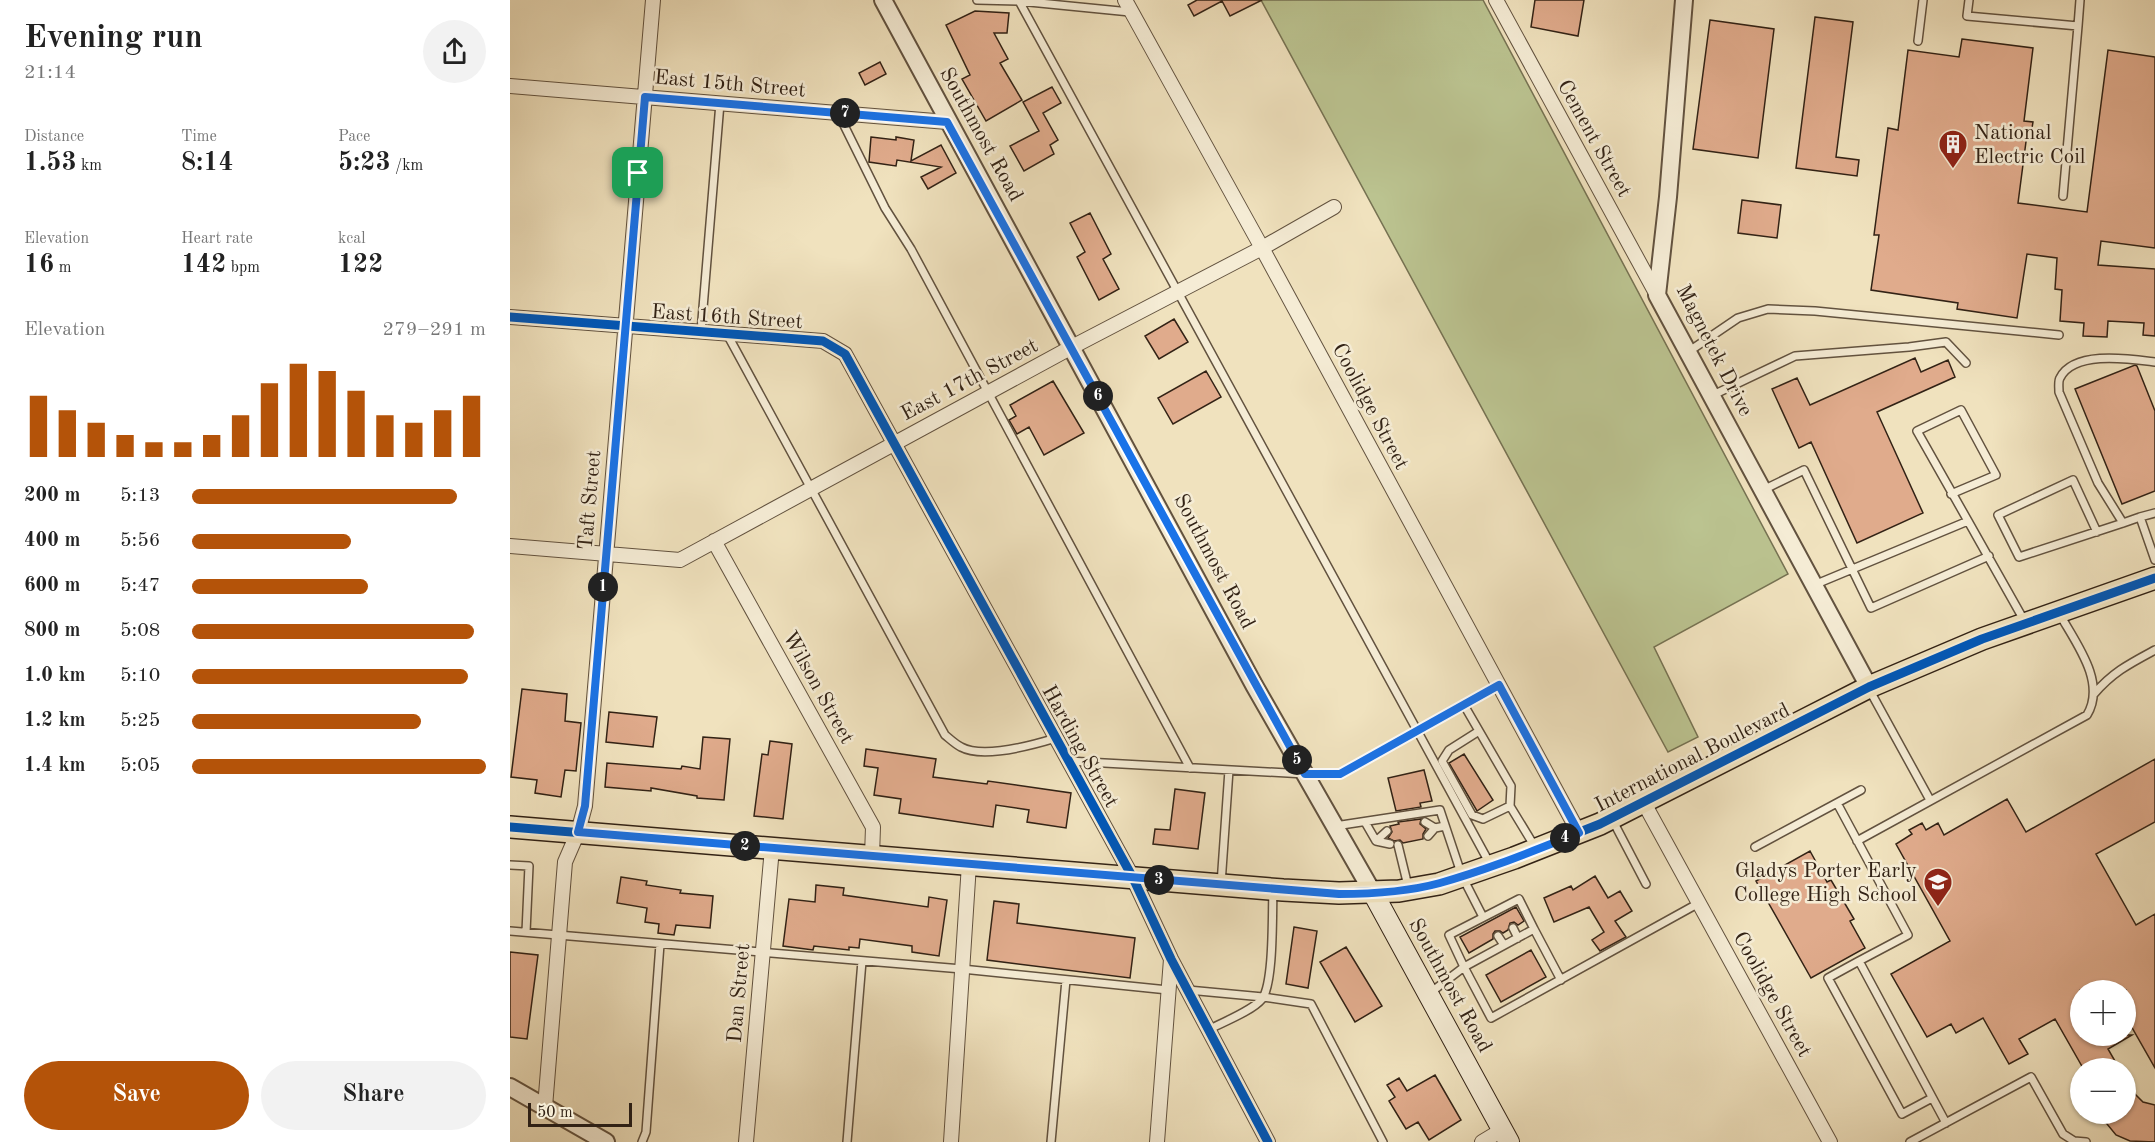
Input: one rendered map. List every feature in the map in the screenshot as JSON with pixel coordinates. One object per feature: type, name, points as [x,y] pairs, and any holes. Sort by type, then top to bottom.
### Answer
[{"type":"main road","name":"International Boulevard","points":[[510,827],[1339,894],[1409,889],[1439,884],[1579,833],[1644,803],[1869,687],[1982,639],[2155,578]]},
{"type":"main road","name":"Southmost Road","points":[[1373,893],[1506,1136]]},
{"type":"street","name":"Taft Street","points":[[545,1107],[565,862],[578,832],[585,806],[653,0]]},
{"type":"street","name":"Southmost Road","points":[[883,0],[947,122],[1072,347],[1254,685],[1373,893]]},
{"type":"street","name":"Cement Street","points":[[1496,0],[1657,296]]},
{"type":"street","name":"Magnetek Drive","points":[[1684,0],[1668,197],[1657,296],[1869,687]]},
{"type":"street","name":"Coolidge Street","points":[[1128,6],[1579,833]]},
{"type":"street","name":"East 15th Street","points":[[510,86],[947,122]]},
{"type":"street","name":"East 17th Street","points":[[510,546],[680,560],[1072,347],[1262,248],[1334,207]]},
{"type":"street","name":"East 16th Street","points":[[510,317],[823,341],[845,354],[855,372]]},
{"type":"street","name":"Harding Street","points":[[855,372],[1133,878],[1171,958],[1268,1142]]},
{"type":"street","name":"Wilson Street","points":[[714,541],[873,827],[872,856]]},
{"type":"street","name":"Coolidge Street","points":[[1644,803],[1830,1142]]},
{"type":"street","name":"Dan Street","points":[[746,1142],[772,848]]},
{"type":"street","points":[[951,1142],[969,864]]},
{"type":"street","points":[[1157,1142],[1171,958]]},
{"type":"street","points":[[510,1087],[606,1142]]},
{"type":"street","points":[[1482,1142],[1506,1136]]},
{"type":"lane","points":[[977,0],[1128,6]]},
{"type":"lane","points":[[1918,41],[1923,0]]},
{"type":"lane","points":[[1969,0],[1967,16],[2078,26]]},
{"type":"lane","points":[[2063,196],[2080,0]]},
{"type":"lane","points":[[1019,1],[1416,731],[1468,817]]},
{"type":"lane","points":[[701,332],[720,103]]},
{"type":"lane","points":[[838,113],[885,208],[911,249],[1190,768]]},
{"type":"lane","points":[[1688,352],[1738,318],[1768,309],[1815,311],[2059,335]]},
{"type":"lane","points":[[727,334],[945,735],[962,748],[983,752],[1027,747],[1056,738]]},
{"type":"lane","points":[[1711,396],[1795,356],[1946,342],[1966,363]]},
{"type":"lane","points":[[2123,523],[2098,483],[2059,392],[2059,379],[2079,362],[2119,357],[2155,362]]},
{"type":"lane","points":[[1951,494],[1996,475],[1960,410],[1917,431],[1951,494],[2026,623]]},
{"type":"lane","points":[[1762,490],[1804,470],[1871,608],[1989,556]]},
{"type":"lane","points":[[2097,532],[2073,480],[1998,515],[2019,557],[2097,532],[2140,517],[2155,513]]},
{"type":"lane","points":[[2140,517],[2155,560]]},
{"type":"lane","points":[[1814,585],[1968,521]]},
{"type":"lane","points":[[1857,841],[2087,715],[2093,705],[2094,694],[2089,669],[2058,611]]},
{"type":"lane","points":[[2094,694],[2109,677],[2155,650]]},
{"type":"lane","points":[[1068,761],[1340,774],[1499,685]]},
{"type":"lane","points":[[1869,687],[1930,800]]},
{"type":"lane","points":[[1464,705],[1511,786],[1510,806],[1536,849]]},
{"type":"lane","points":[[1479,731],[1449,750],[1442,761],[1491,866]]},
{"type":"lane","points":[[1221,885],[1229,770]]},
{"type":"lane","points":[[1755,848],[1861,790]]},
{"type":"lane","points":[[1837,803],[1908,935],[1828,978],[1902,1114],[1932,1098]]},
{"type":"lane","points":[[1468,817],[1483,819],[1510,806]]},
{"type":"lane","points":[[1335,826],[1440,810],[1462,876],[1487,918]]},
{"type":"lane","points":[[1612,819],[1646,884]]},
{"type":"lane","points":[[1365,822],[1376,841],[1390,844]]},
{"type":"lane","points":[[1425,822],[1435,828]]},
{"type":"lane","points":[[1428,836],[1435,828],[1445,826]]},
{"type":"lane","points":[[1376,841],[1387,831]]},
{"type":"lane","points":[[1398,844],[1409,889]]},
{"type":"lane","points":[[510,864],[529,866],[526,932]]},
{"type":"lane","points":[[1208,1030],[1257,1004],[1263,997],[1269,977],[1273,889]]},
{"type":"lane","points":[[1561,980],[1519,899],[1473,926],[1449,935],[1491,1018],[1561,980],[1699,903]]},
{"type":"lane","points":[[1513,928],[1518,938]]},
{"type":"lane","points":[[1428,994],[1464,967],[1534,929]]},
{"type":"lane","points":[[510,931],[962,969],[1168,990]]},
{"type":"lane","points":[[1498,936],[1504,945]]},
{"type":"lane","points":[[642,1142],[646,1132],[660,944]]},
{"type":"lane","points":[[1483,945],[1489,954]]},
{"type":"lane","points":[[847,1142],[862,961]]},
{"type":"lane","points":[[1859,962],[1946,1123]]},
{"type":"lane","points":[[1051,1142],[1066,980]]},
{"type":"lane","points":[[1188,990],[1311,1004],[1383,1142]]},
{"type":"lane","points":[[1910,1142],[2031,1077],[2063,1134],[2074,1141],[2086,1142]]},
{"type":"green space","points":[[1261,0],[1483,0],[1788,574],[1654,647],[1698,737],[1668,752]]},
{"type":"building","points":[[1197,0],[1262,0],[1230,16],[1222,1],[1194,16],[1188,5]]},
{"type":"building","points":[[1535,0],[1584,0],[1578,36],[1531,27]]},
{"type":"building","points":[[975,11],[1009,13],[1007,33],[994,33],[1008,59],[1000,63],[1022,100],[986,121],[962,79],[970,75],[946,25]]},
{"type":"building","points":[[1815,17],[1853,22],[1836,157],[1859,160],[1857,176],[1796,168]]},
{"type":"building","points":[[1710,20],[1774,29],[1758,158],[1693,149]]},
{"type":"building","points":[[1962,39],[2033,48],[2024,121],[2033,122],[2031,134],[2027,134],[2018,203],[2087,212],[2108,50],[2155,57],[2155,248],[2101,241],[2098,265],[2155,269],[2155,336],[2143,335],[2144,323],[2108,321],[2107,337],[2083,336],[2084,323],[2060,321],[2062,290],[2055,289],[2057,258],[2027,254],[2017,318],[1957,309],[1958,303],[1871,290],[1879,235],[1874,235],[1888,128],[1898,130],[1908,50],[1959,57]]},
{"type":"building","points":[[880,62],[886,74],[865,85],[859,73]]},
{"type":"building","points":[[1052,87],[1061,103],[1043,113],[1058,140],[1050,145],[1054,154],[1024,171],[1010,146],[1039,131],[1023,102]]},
{"type":"building","points":[[871,137],[914,140],[911,161],[941,145],[956,173],[928,189],[921,177],[941,167],[897,160],[896,166],[869,162]]},
{"type":"building","points":[[1742,200],[1781,205],[1777,238],[1738,233]]},
{"type":"building","points":[[1090,213],[1111,254],[1103,259],[1119,289],[1099,300],[1077,257],[1085,252],[1070,223]]},
{"type":"building","points":[[1174,319],[1188,342],[1159,359],[1145,336]]},
{"type":"building","points":[[1915,358],[1921,372],[1948,360],[1955,377],[1877,412],[1923,513],[1857,543],[1811,442],[1799,448],[1772,389],[1797,378],[1810,405]]},
{"type":"building","points":[[2135,365],[2155,411],[2155,491],[2122,504],[2075,389]]},
{"type":"building","points":[[1206,371],[1221,397],[1173,424],[1158,398]]},
{"type":"building","points":[[1053,381],[1084,433],[1044,455],[1029,427],[1017,434],[1009,420],[1016,416],[1010,405]]},
{"type":"building","points":[[522,689],[567,694],[565,721],[581,723],[576,771],[565,770],[561,797],[535,793],[537,780],[511,777]]},
{"type":"building","points":[[609,712],[657,717],[653,747],[606,742]]},
{"type":"building","points":[[703,737],[730,739],[724,800],[697,798],[697,796],[651,788],[651,791],[605,787],[607,763],[681,769],[682,766],[700,769]]},
{"type":"building","points":[[770,741],[792,744],[783,819],[754,816],[762,754],[768,755]]},
{"type":"building","points":[[866,749],[936,759],[933,777],[987,784],[988,781],[1071,793],[1066,828],[1027,822],[1029,810],[996,805],[993,827],[899,813],[901,799],[874,795],[878,768],[864,766]]},
{"type":"building","points":[[1464,754],[1493,800],[1477,811],[1449,763]]},
{"type":"building","points":[[2155,759],[2155,822],[2096,854],[2136,925],[2155,914],[2155,1068],[2136,1035],[2136,980],[2070,980],[2070,1045],[2055,1019],[2019,1039],[2028,1054],[2009,1064],[1983,1018],[1956,1033],[1951,1024],[1927,1037],[1891,974],[1950,941],[1896,844],[1912,834],[1909,830],[1922,823],[1926,830],[1938,823],[1944,835],[2007,799],[2026,832]]},
{"type":"building","points":[[1424,770],[1432,801],[1420,803],[1421,807],[1396,811],[1388,778]]},
{"type":"building","points":[[1175,789],[1205,793],[1198,849],[1153,844],[1155,829],[1170,830]]},
{"type":"building","points":[[1421,819],[1420,824],[1426,829],[1423,839],[1403,843],[1400,840],[1394,841],[1388,838],[1392,832],[1390,826],[1399,824],[1398,822]]},
{"type":"building","points":[[1810,851],[1827,882],[1831,880],[1854,919],[1850,921],[1865,948],[1811,978],[1756,881]]},
{"type":"building","points":[[1595,876],[1608,898],[1620,891],[1632,911],[1615,921],[1626,937],[1600,951],[1592,940],[1604,932],[1589,907],[1554,922],[1544,898],[1571,886],[1573,890]]},
{"type":"building","points":[[621,877],[647,881],[646,885],[681,890],[680,893],[713,896],[710,928],[676,925],[674,935],[658,933],[659,924],[645,922],[647,908],[617,903]]},
{"type":"building","points":[[816,885],[844,888],[843,895],[928,907],[929,897],[947,900],[939,956],[912,952],[912,946],[860,939],[859,948],[849,947],[849,950],[814,946],[813,950],[783,946],[789,899],[815,902]]},
{"type":"building","points":[[994,901],[1019,904],[1017,923],[1135,938],[1130,978],[987,960]]},
{"type":"building","points":[[1516,907],[1524,921],[1518,925],[1514,922],[1510,923],[1508,930],[1503,933],[1495,931],[1493,939],[1469,953],[1460,937]]},
{"type":"building","points":[[1294,927],[1317,931],[1308,988],[1286,984]]},
{"type":"building","points":[[1346,947],[1382,1006],[1355,1022],[1320,962]]},
{"type":"building","points":[[1531,950],[1546,977],[1501,1002],[1486,975]]},
{"type":"building","points":[[510,952],[538,955],[527,1039],[510,1037]]},
{"type":"building","points":[[2070,1046],[2113,1046],[2108,1049],[2113,1058],[2077,1058]]},
{"type":"building","points":[[1435,1075],[1461,1120],[1429,1140],[1418,1122],[1406,1129],[1389,1101],[1395,1097],[1387,1085],[1399,1078],[1407,1091]]},
{"type":"building","points":[[2136,1095],[2143,1102],[2155,1105],[2155,1142],[2130,1141],[2116,1135],[2107,1124],[2136,1124]]},
{"type":"cycle path","points":[[510,317],[823,341],[845,354],[1133,878],[1171,959],[1268,1142]]},
{"type":"cycle path","points":[[510,827],[1283,890],[1339,893],[1399,891],[1439,884],[1514,858],[1600,824],[1869,687],[1982,639],[2155,578]]},
{"type":"place","name":"National Electric Coil","points":[[1953,170]]},
{"type":"place","name":"Gladys Porter Early College High School","points":[[1938,908]]},
{"type":"route","points":[[645,97],[947,122],[1072,347],[1254,685],[1305,774],[1340,774],[1499,685],[1579,833],[1439,884],[1399,891],[1339,894],[578,832],[585,806],[638,173],[645,97]]}]
